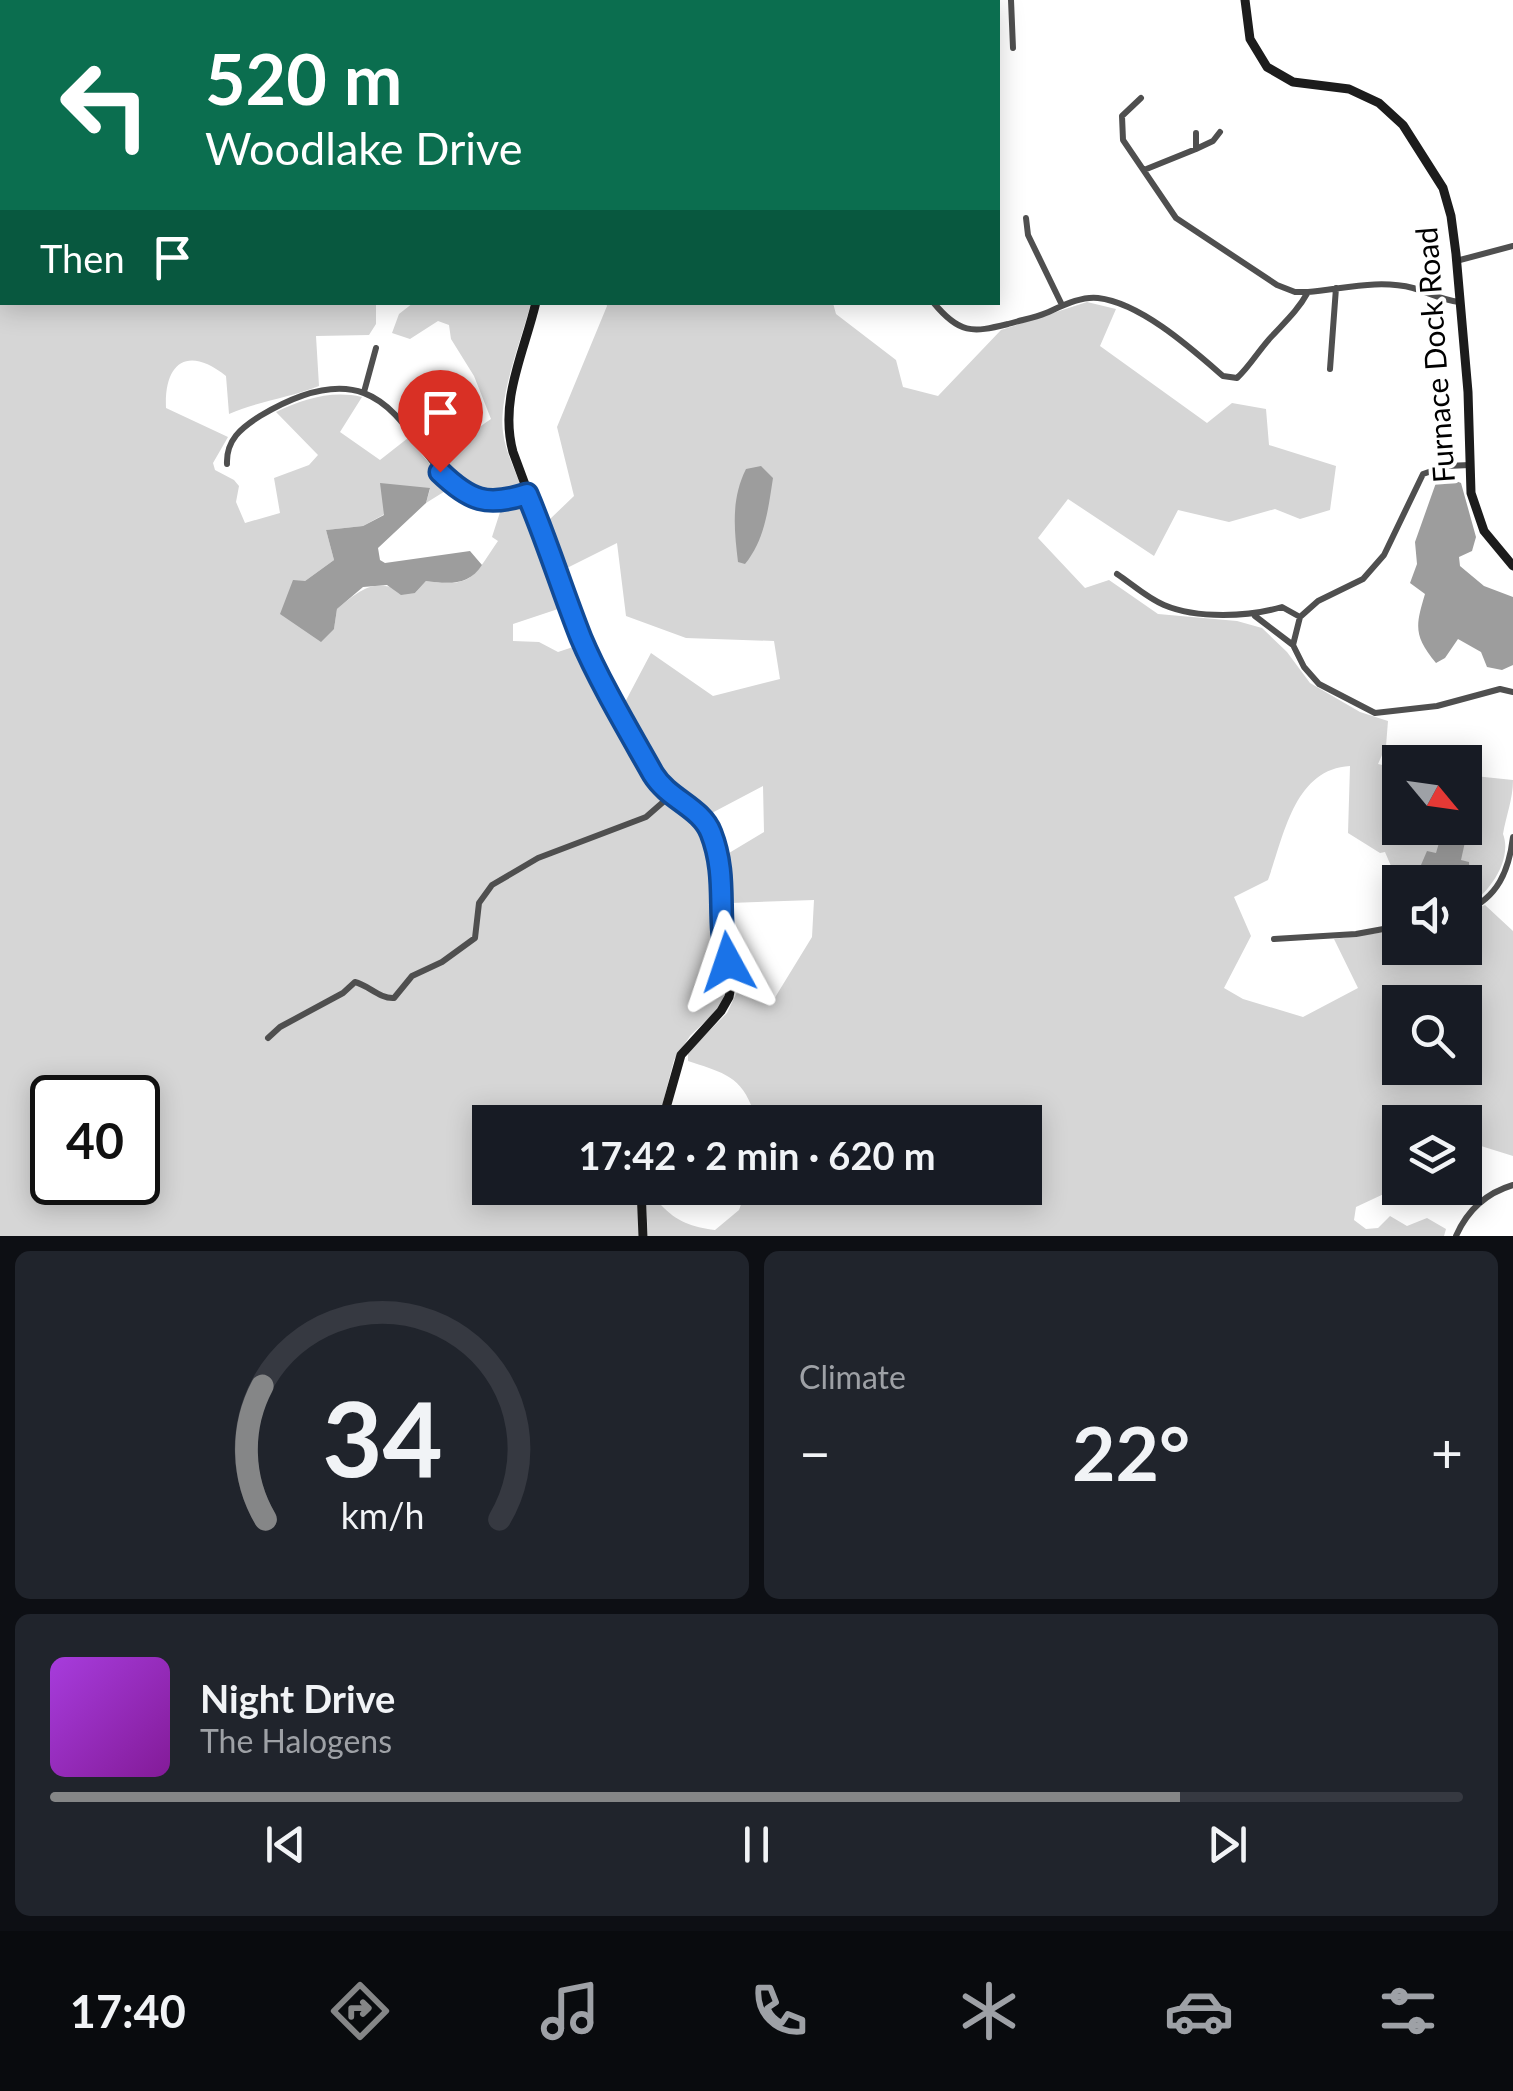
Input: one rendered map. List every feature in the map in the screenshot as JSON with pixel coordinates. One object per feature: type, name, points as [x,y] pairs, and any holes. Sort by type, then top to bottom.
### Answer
[{"type":"street","points":[[1010,0],[1013,48]]},
{"type":"street","name":"Furnace Dock Road","points":[[1245,0],[1250,40],[1271,70],[1296,83],[1357,92],[1379,103],[1400,120],[1443,188],[1452,224],[1460,302],[1471,493],[1480,522],[1513,566]]},
{"type":"street","points":[[1140,98],[1124,112],[1120,125],[1123,140],[1166,208],[1186,228],[1295,292],[1376,284],[1413,288],[1439,300],[1460,302]]},
{"type":"street","points":[[1196,132],[1196,149]]},
{"type":"street","points":[[1144,170],[1214,142],[1220,132]]},
{"type":"street","points":[[1026,218],[1028,235],[1062,305]]},
{"type":"street","points":[[1456,261],[1513,246]]},
{"type":"street","points":[[1330,369],[1336,288]]},
{"type":"street","points":[[936,305],[959,326],[978,332],[1092,298],[1134,309],[1223,376],[1237,378],[1270,337],[1294,316],[1308,292]]},
{"type":"street","points":[[535,305],[507,411],[509,438],[527,494],[583,642],[654,776],[670,796],[700,816],[710,831],[721,871],[722,936],[732,979],[726,1005],[680,1055],[667,1105]]},
{"type":"street","points":[[364,392],[376,348]]},
{"type":"street","points":[[227,464],[226,450],[240,430],[270,411],[316,391],[337,388],[364,392],[392,411],[440,472],[467,495],[486,502],[527,494]]},
{"type":"street","points":[[1293,645],[1300,617],[1318,601],[1364,578],[1384,555],[1423,474],[1446,466],[1470,465]]},
{"type":"street","points":[[1117,574],[1173,608],[1207,615],[1254,615],[1282,608],[1300,617]]},
{"type":"street","points":[[1254,615],[1293,645],[1312,679],[1375,713],[1437,706],[1500,689],[1513,692]]},
{"type":"street","points":[[268,1038],[280,1027],[343,993],[354,982],[394,998],[412,976],[442,962],[475,938],[479,903],[492,885],[538,858],[646,816],[670,796]]},
{"type":"street","points":[[1482,902],[1506,875],[1513,837]]},
{"type":"street","points":[[1274,938],[1382,929]]},
{"type":"street","points":[[1456,1236],[1463,1220],[1479,1202],[1513,1185]]},
{"type":"street","points":[[642,1205],[643,1236]]},
{"type":"shaded area","points":[[1087,302],[1116,309],[1100,346],[1207,423],[1232,403],[1266,409],[1269,445],[1336,466],[1330,510],[1300,519],[1275,509],[1229,522],[1178,510],[1154,556],[1068,499],[1038,538],[1085,588],[1109,580],[1158,614],[1237,621],[1262,628],[1287,652],[1310,683],[1360,712],[1388,721],[1386,745],[1382,745],[1378,764],[1382,765],[1382,845],[1482,845],[1482,777],[1513,780],[1503,834],[1505,855],[1482,895],[1482,865],[1391,865],[1385,852],[1380,853],[1348,833],[1350,766],[1331,770],[1304,792],[1286,825],[1268,880],[1234,897],[1251,936],[1224,988],[1243,999],[1303,1017],[1358,988],[1334,939],[1382,932],[1382,965],[1482,965],[1482,906],[1513,931],[1513,1156],[1482,1146],[1482,1105],[1382,1105],[1382,1195],[1356,1207],[1354,1220],[1366,1229],[1378,1228],[1390,1216],[1407,1226],[1427,1218],[1446,1229],[1444,1236],[648,1236],[646,1205],[661,1205],[679,1220],[715,1230],[741,1205],[1042,1205],[1042,1105],[751,1105],[740,1086],[726,1075],[688,1061],[688,1052],[727,1013],[738,990],[771,1004],[812,937],[814,900],[730,903],[729,853],[764,832],[763,786],[708,815],[675,790],[664,776],[623,706],[651,653],[713,696],[780,679],[774,641],[686,638],[626,616],[617,543],[565,569],[549,520],[574,496],[557,427],[607,305],[834,305],[836,314],[896,360],[903,387],[938,396],[1001,330]]},
{"type":"shaded area","points":[[0,305],[376,305],[376,324],[369,335],[316,336],[319,386],[229,414],[226,376],[201,362],[190,361],[174,369],[166,392],[166,408],[228,437],[213,463],[215,470],[239,486],[236,502],[245,523],[280,513],[274,478],[309,465],[318,455],[276,412],[318,397],[362,397],[340,432],[380,460],[408,438],[450,488],[426,503],[430,489],[363,526],[326,530],[334,560],[305,581],[334,629],[337,609],[365,589],[381,586],[415,593],[426,581],[454,583],[470,577],[498,541],[492,537],[502,506],[527,502],[564,607],[513,624],[513,641],[539,642],[558,652],[579,645],[662,795],[705,827],[719,881],[718,939],[728,971],[727,993],[674,1060],[662,1105],[472,1105],[472,1205],[639,1205],[640,1236],[0,1236]]},
{"type":"shaded area","points":[[410,305],[530,305],[507,385],[502,418],[506,445],[520,484],[504,491],[477,490],[465,485],[445,465],[429,438],[432,428],[438,426],[460,435],[491,419],[474,376],[451,339],[449,325],[438,321],[410,339],[392,333],[399,314]]},
{"type":"shaded area","points":[[761,466],[773,478],[761,534],[745,564],[738,562],[736,503],[746,469]]},
{"type":"shaded area","points":[[1444,476],[1461,483],[1476,537],[1472,551],[1459,557],[1460,566],[1484,586],[1513,597],[1513,665],[1502,670],[1487,667],[1481,652],[1458,639],[1445,658],[1436,663],[1420,638],[1418,623],[1425,594],[1410,583],[1417,564],[1415,542],[1437,480]]},
{"type":"shaded area","points":[[380,483],[430,488],[426,503],[378,548],[380,560],[385,563],[470,551],[482,565],[464,580],[426,581],[415,593],[401,595],[387,585],[363,587],[337,609],[334,629],[321,642],[280,614],[293,580],[305,581],[334,560],[326,530],[363,526],[384,515]]},
{"type":"shaded area","points":[[1438,845],[1464,845],[1461,860],[1469,865],[1421,865],[1427,851],[1436,853]]},
{"type":"route","points":[[440,472],[467,495],[486,502],[527,494],[583,642],[654,776],[670,796],[700,816],[710,831],[721,871],[722,936],[728,962]]}]
